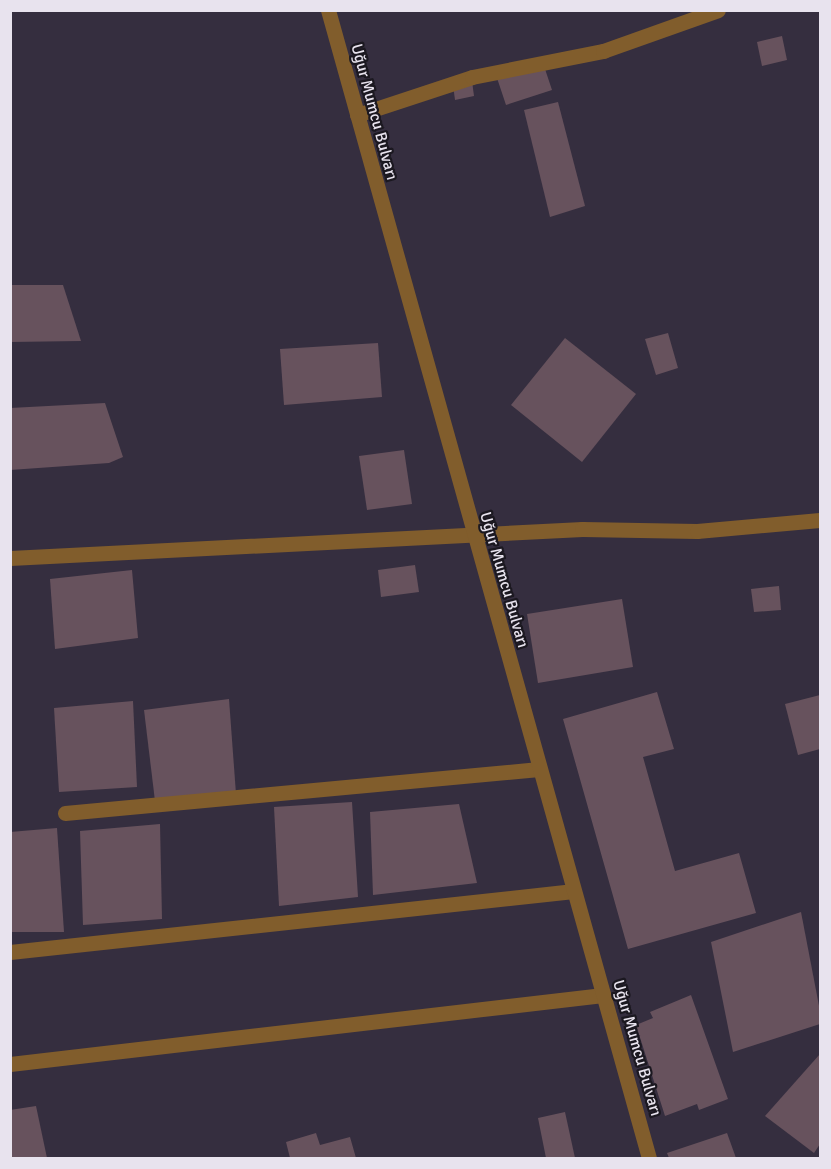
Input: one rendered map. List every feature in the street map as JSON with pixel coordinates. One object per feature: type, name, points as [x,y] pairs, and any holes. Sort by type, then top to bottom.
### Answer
[{"type":"street","name":"Uğur Mumcu Bulvarı","points":[[328,10],[472,534],[649,1158]]},
{"type":"street","points":[[357,115],[472,78],[603,51],[718,10]]},
{"type":"street","points":[[10,558],[582,529],[697,531],[820,520]]},
{"type":"street","points":[[66,813],[539,769]]},
{"type":"street","points":[[10,952],[574,891]]},
{"type":"street","points":[[10,1064],[603,994]]},
{"type":"building","points":[[782,36],[787,60],[762,66],[757,42]]},
{"type":"building","points":[[543,63],[552,90],[506,105],[497,78]]},
{"type":"building","points":[[472,81],[474,96],[455,100],[453,85]]},
{"type":"building","points":[[558,102],[585,206],[550,217],[524,110]]},
{"type":"building","points":[[10,285],[63,285],[81,341],[10,342]]},
{"type":"building","points":[[668,333],[678,368],[656,375],[645,339]]},
{"type":"building","points":[[565,338],[636,394],[582,462],[511,405]]},
{"type":"building","points":[[378,343],[382,397],[284,405],[280,349]]},
{"type":"building","points":[[105,403],[123,457],[109,463],[10,470],[10,408]]},
{"type":"building","points":[[404,450],[412,504],[367,510],[359,456]]},
{"type":"building","points":[[415,565],[419,592],[381,597],[378,570]]},
{"type":"building","points":[[132,570],[138,638],[55,649],[50,579]]},
{"type":"building","points":[[779,586],[781,610],[754,612],[751,589]]},
{"type":"building","points":[[622,599],[633,667],[538,683],[527,614]]},
{"type":"building","points":[[657,692],[674,749],[643,757],[675,871],[739,853],[756,913],[628,949],[563,719]]},
{"type":"building","points":[[820,695],[820,749],[798,755],[785,704]]},
{"type":"building","points":[[229,699],[236,794],[155,801],[144,710]]},
{"type":"building","points":[[133,701],[137,787],[59,792],[54,708]]},
{"type":"building","points":[[352,802],[358,897],[279,906],[274,807]]},
{"type":"building","points":[[459,804],[477,883],[373,895],[370,812]]},
{"type":"building","points":[[160,824],[162,919],[83,925],[80,831]]},
{"type":"building","points":[[57,828],[64,932],[10,932],[10,832]]},
{"type":"building","points":[[801,912],[820,1011],[820,1024],[733,1052],[711,942]]},
{"type":"building","points":[[691,995],[728,1099],[699,1110],[697,1104],[665,1116],[636,1025],[653,1018],[650,1012]]},
{"type":"building","points":[[820,1054],[820,1144],[814,1153],[765,1116]]},
{"type":"building","points":[[36,1106],[47,1158],[10,1158],[10,1110]]},
{"type":"building","points":[[565,1112],[575,1158],[546,1158],[538,1118]]},
{"type":"building","points":[[316,1133],[320,1145],[350,1137],[356,1158],[290,1158],[286,1142]]},
{"type":"building","points":[[727,1133],[736,1158],[669,1158],[667,1153]]}]
